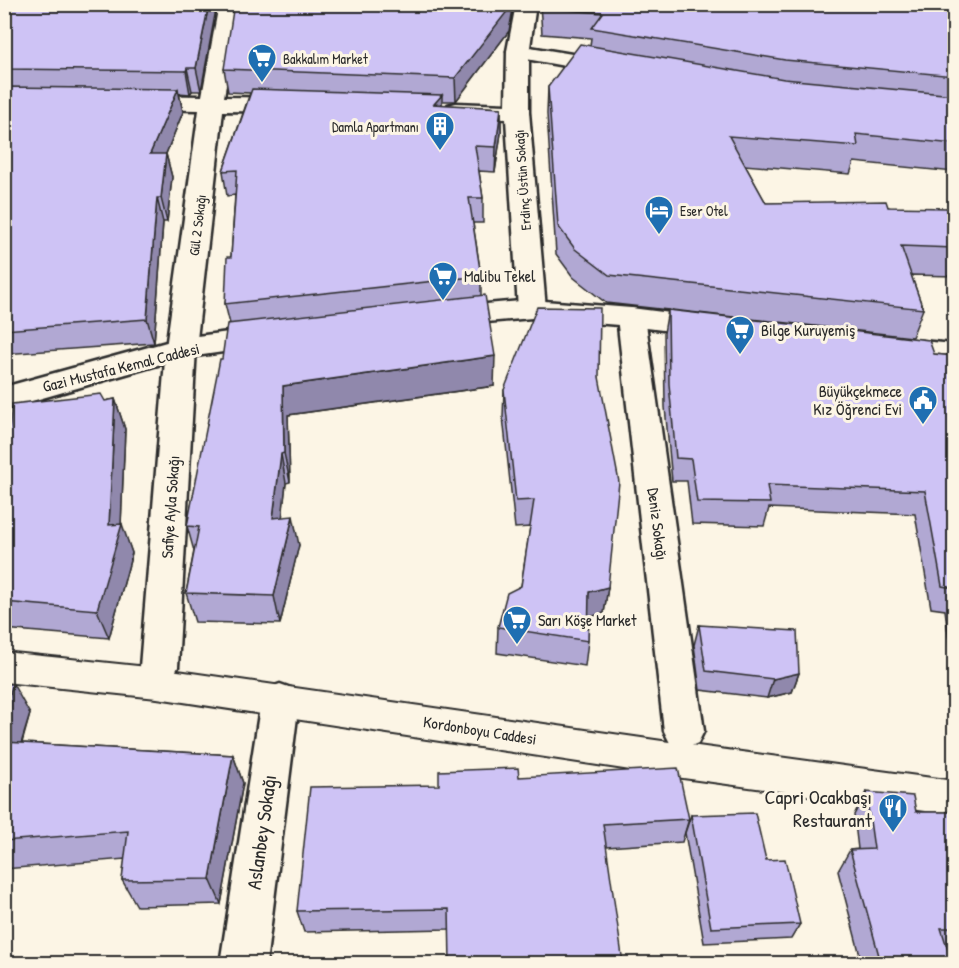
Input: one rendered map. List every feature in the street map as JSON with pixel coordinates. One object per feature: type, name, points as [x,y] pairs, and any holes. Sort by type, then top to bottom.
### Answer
[{"type":"street","name":"Gül 2 Sokağı","points":[[181,348],[212,103],[229,4]]},
{"type":"street","name":"Erdinç Üstün Sokağı","points":[[526,4],[518,51],[517,112],[532,309]]},
{"type":"street","points":[[518,51],[631,70]]},
{"type":"street","points":[[108,101],[317,106]]},
{"type":"street","points":[[435,109],[517,112]]},
{"type":"street","points":[[413,320],[532,309],[631,317],[735,330]]},
{"type":"street","name":"Deniz Sokağı","points":[[631,317],[684,731]]},
{"type":"street","name":"Gazi Mustafa Kemal Caddesi","points":[[4,398],[181,348],[297,334]]},
{"type":"street","points":[[862,345],[954,354]]},
{"type":"street","name":"Safiye Ayla Sokağı","points":[[159,667],[181,348]]},
{"type":"street","name":"Kordonboyu Caddesi","points":[[4,667],[158,683],[671,759],[954,798]]},
{"type":"street","name":"Aslanbey Sokağı","points":[[243,963],[280,700]]},
{"type":"building","points":[[4,4],[209,4],[196,68],[187,68],[186,71],[4,69]]},
{"type":"building","points":[[234,4],[510,4],[509,9],[455,78],[224,69]]},
{"type":"building","points":[[542,4],[954,4],[954,76],[785,60],[592,28],[603,13],[543,8]]},
{"type":"building","points":[[580,44],[784,79],[954,95],[954,144],[856,134],[858,146],[729,136],[766,203],[886,201],[888,207],[949,208],[954,223],[954,248],[901,246],[923,309],[609,275],[575,249],[558,226],[548,87]]},
{"type":"building","points":[[4,87],[178,89],[150,154],[166,154],[161,198],[157,198],[147,319],[4,330]]},
{"type":"building","points":[[252,89],[442,95],[434,104],[501,108],[496,147],[475,146],[483,198],[469,198],[481,276],[225,304],[227,257],[231,257],[237,170],[223,171]]},
{"type":"building","points":[[485,295],[495,356],[283,386],[284,453],[281,454],[273,518],[293,516],[274,596],[186,593],[199,527],[187,526],[220,359],[222,359],[227,324]]},
{"type":"building","points":[[537,307],[600,308],[599,377],[619,482],[608,587],[589,592],[588,641],[498,627],[507,593],[521,586],[534,500],[516,501],[504,390]]},
{"type":"building","points":[[668,310],[929,340],[934,354],[954,356],[954,588],[942,586],[925,491],[767,485],[770,503],[697,502],[691,459],[676,458],[669,384]]},
{"type":"building","points":[[101,394],[105,401],[115,399],[109,525],[122,524],[97,610],[4,602],[4,442],[8,442],[12,404]]},
{"type":"building","points":[[699,625],[797,631],[799,673],[773,679],[706,671]]},
{"type":"building","points":[[4,684],[13,684],[4,711]]},
{"type":"building","points":[[4,742],[233,755],[210,879],[122,880],[128,831],[4,841]]},
{"type":"building","points":[[518,768],[519,777],[678,768],[689,819],[603,824],[623,963],[450,963],[449,909],[297,911],[310,787],[439,785],[439,771]]},
{"type":"building","points":[[866,792],[913,796],[916,812],[954,812],[954,928],[941,928],[952,963],[881,963],[850,850],[874,849]]},
{"type":"building","points":[[755,813],[766,860],[785,859],[800,924],[711,928],[691,815]]},
{"type":"place","name":"Bakkalım Market","points":[[262,84]]},
{"type":"place","name":"Damla Apartmanı","points":[[440,152]]},
{"type":"place","name":"Eser Otel","points":[[659,236]]},
{"type":"place","name":"Malibu Tekel","points":[[443,302]]},
{"type":"place","name":"Bilge Kuruyemiş","points":[[740,356]]},
{"type":"place","name":"Büyükçekmece Kız Öğrenci Evi","points":[[923,426]]},
{"type":"place","name":"Sarı Köşe Market","points":[[517,646]]},
{"type":"place","name":"Capri Ocakbaşı Restaurant","points":[[893,834]]}]
